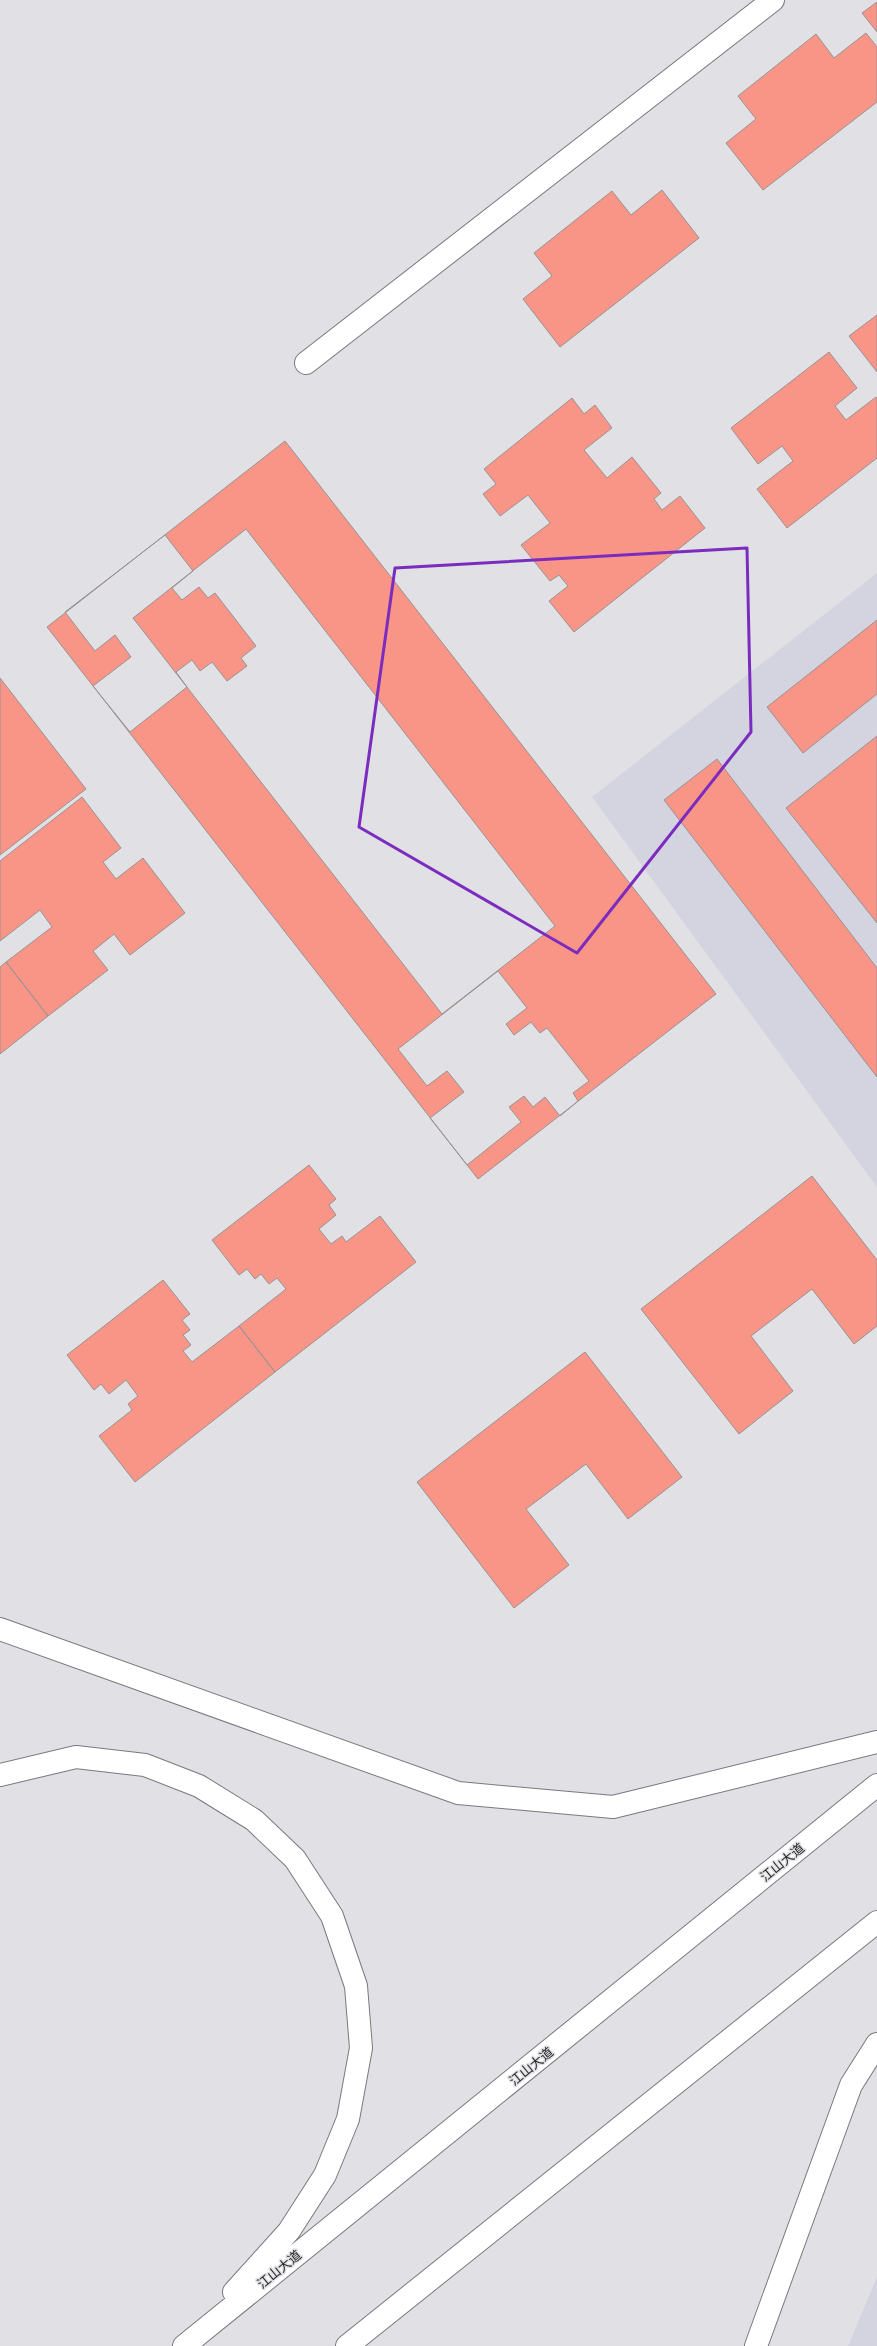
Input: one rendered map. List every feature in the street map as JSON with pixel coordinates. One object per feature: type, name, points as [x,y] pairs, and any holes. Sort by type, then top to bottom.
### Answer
[{"type":"main road","points":[[306,362],[773,0]]},
{"type":"main road","points":[[0,1629],[458,1794],[614,1807],[877,1742]]},
{"type":"main road","points":[[0,1775],[76,1757],[145,1765],[199,1786],[254,1820],[296,1859],[332,1916],[356,1986],[361,2048],[348,2119],[325,2175],[289,2231],[186,2344]]},
{"type":"main road","name":"江山大道","points":[[186,2344],[877,1785]]},
{"type":"main road","points":[[347,2346],[877,1922]]},
{"type":"main road","points":[[756,2346],[851,2085],[877,2044]]},
{"type":"highlighted area","points":[[747,548],[751,732],[577,953],[359,827],[395,568]]},
{"type":"shaded area","points":[[877,573],[877,1187],[592,797]]},
{"type":"shaded area","points":[[877,2277],[877,2346],[848,2346]]},
{"type":"building","points":[[877,2],[877,32],[862,13]]},
{"type":"building","points":[[866,33],[877,47],[877,102],[763,190],[726,143],[756,119],[738,96],[816,34],[834,58]]},
{"type":"building","points":[[662,190],[699,238],[560,347],[523,299],[552,276],[534,253],[612,191],[631,215]]},
{"type":"building","points":[[877,315],[877,372],[849,336]]},
{"type":"building","points":[[829,352],[857,388],[835,406],[846,420],[876,397],[877,398],[877,458],[787,528],[757,489],[793,461],[782,446],[758,464],[731,428]]},
{"type":"building","points":[[572,398],[584,414],[595,405],[612,428],[584,450],[607,478],[632,457],[661,493],[654,499],[662,510],[680,496],[705,528],[574,632],[549,601],[568,586],[559,575],[550,581],[521,545],[550,523],[528,495],[500,516],[483,494],[496,484],[484,469]]},
{"type":"building","points":[[285,441],[716,994],[478,1179],[47,627]],"holes":[[[246,529],[555,926],[442,1014],[133,618]]]},
{"type":"building","points":[[165,535],[193,571],[172,588],[182,600],[199,587],[208,598],[215,593],[256,646],[241,658],[247,666],[227,681],[212,662],[200,671],[192,660],[176,672],[187,687],[130,732],[93,686],[131,657],[115,635],[95,651],[65,612]]},
{"type":"building","points":[[877,620],[877,694],[803,753],[767,707]]},
{"type":"building","points":[[0,678],[86,789],[0,855]]},
{"type":"building","points":[[877,736],[877,923],[786,808]]},
{"type":"building","points":[[717,759],[877,968],[877,1077],[664,800]]},
{"type":"building","points":[[82,797],[121,848],[103,862],[116,879],[143,858],[185,913],[130,955],[114,934],[93,951],[108,970],[48,1016],[6,962],[52,927],[40,910],[0,941],[0,861]]},
{"type":"building","points":[[6,962],[48,1016],[0,1054],[0,967]]},
{"type":"building","points":[[498,971],[527,1008],[506,1024],[514,1035],[531,1022],[540,1033],[547,1028],[589,1081],[573,1093],[578,1101],[560,1116],[545,1097],[533,1107],[524,1096],[509,1107],[521,1122],[467,1165],[430,1118],[464,1092],[447,1071],[427,1086],[398,1049]]},
{"type":"building","points":[[309,1165],[336,1199],[329,1205],[336,1215],[319,1229],[331,1244],[342,1236],[346,1242],[380,1216],[416,1262],[275,1372],[239,1326],[286,1289],[277,1278],[269,1284],[261,1274],[255,1279],[247,1269],[239,1275],[212,1240]]},
{"type":"building","points":[[812,1176],[877,1260],[877,1326],[854,1344],[812,1289],[751,1336],[793,1391],[739,1434],[641,1309]]},
{"type":"building","points":[[163,1280],[190,1314],[182,1320],[190,1330],[183,1335],[191,1345],[183,1351],[192,1362],[239,1326],[275,1372],[135,1482],[99,1436],[132,1410],[128,1404],[138,1396],[126,1380],[109,1394],[101,1384],[94,1390],[67,1355]]},
{"type":"building","points":[[585,1352],[682,1477],[628,1519],[586,1464],[526,1509],[569,1565],[514,1608],[417,1482]]}]
